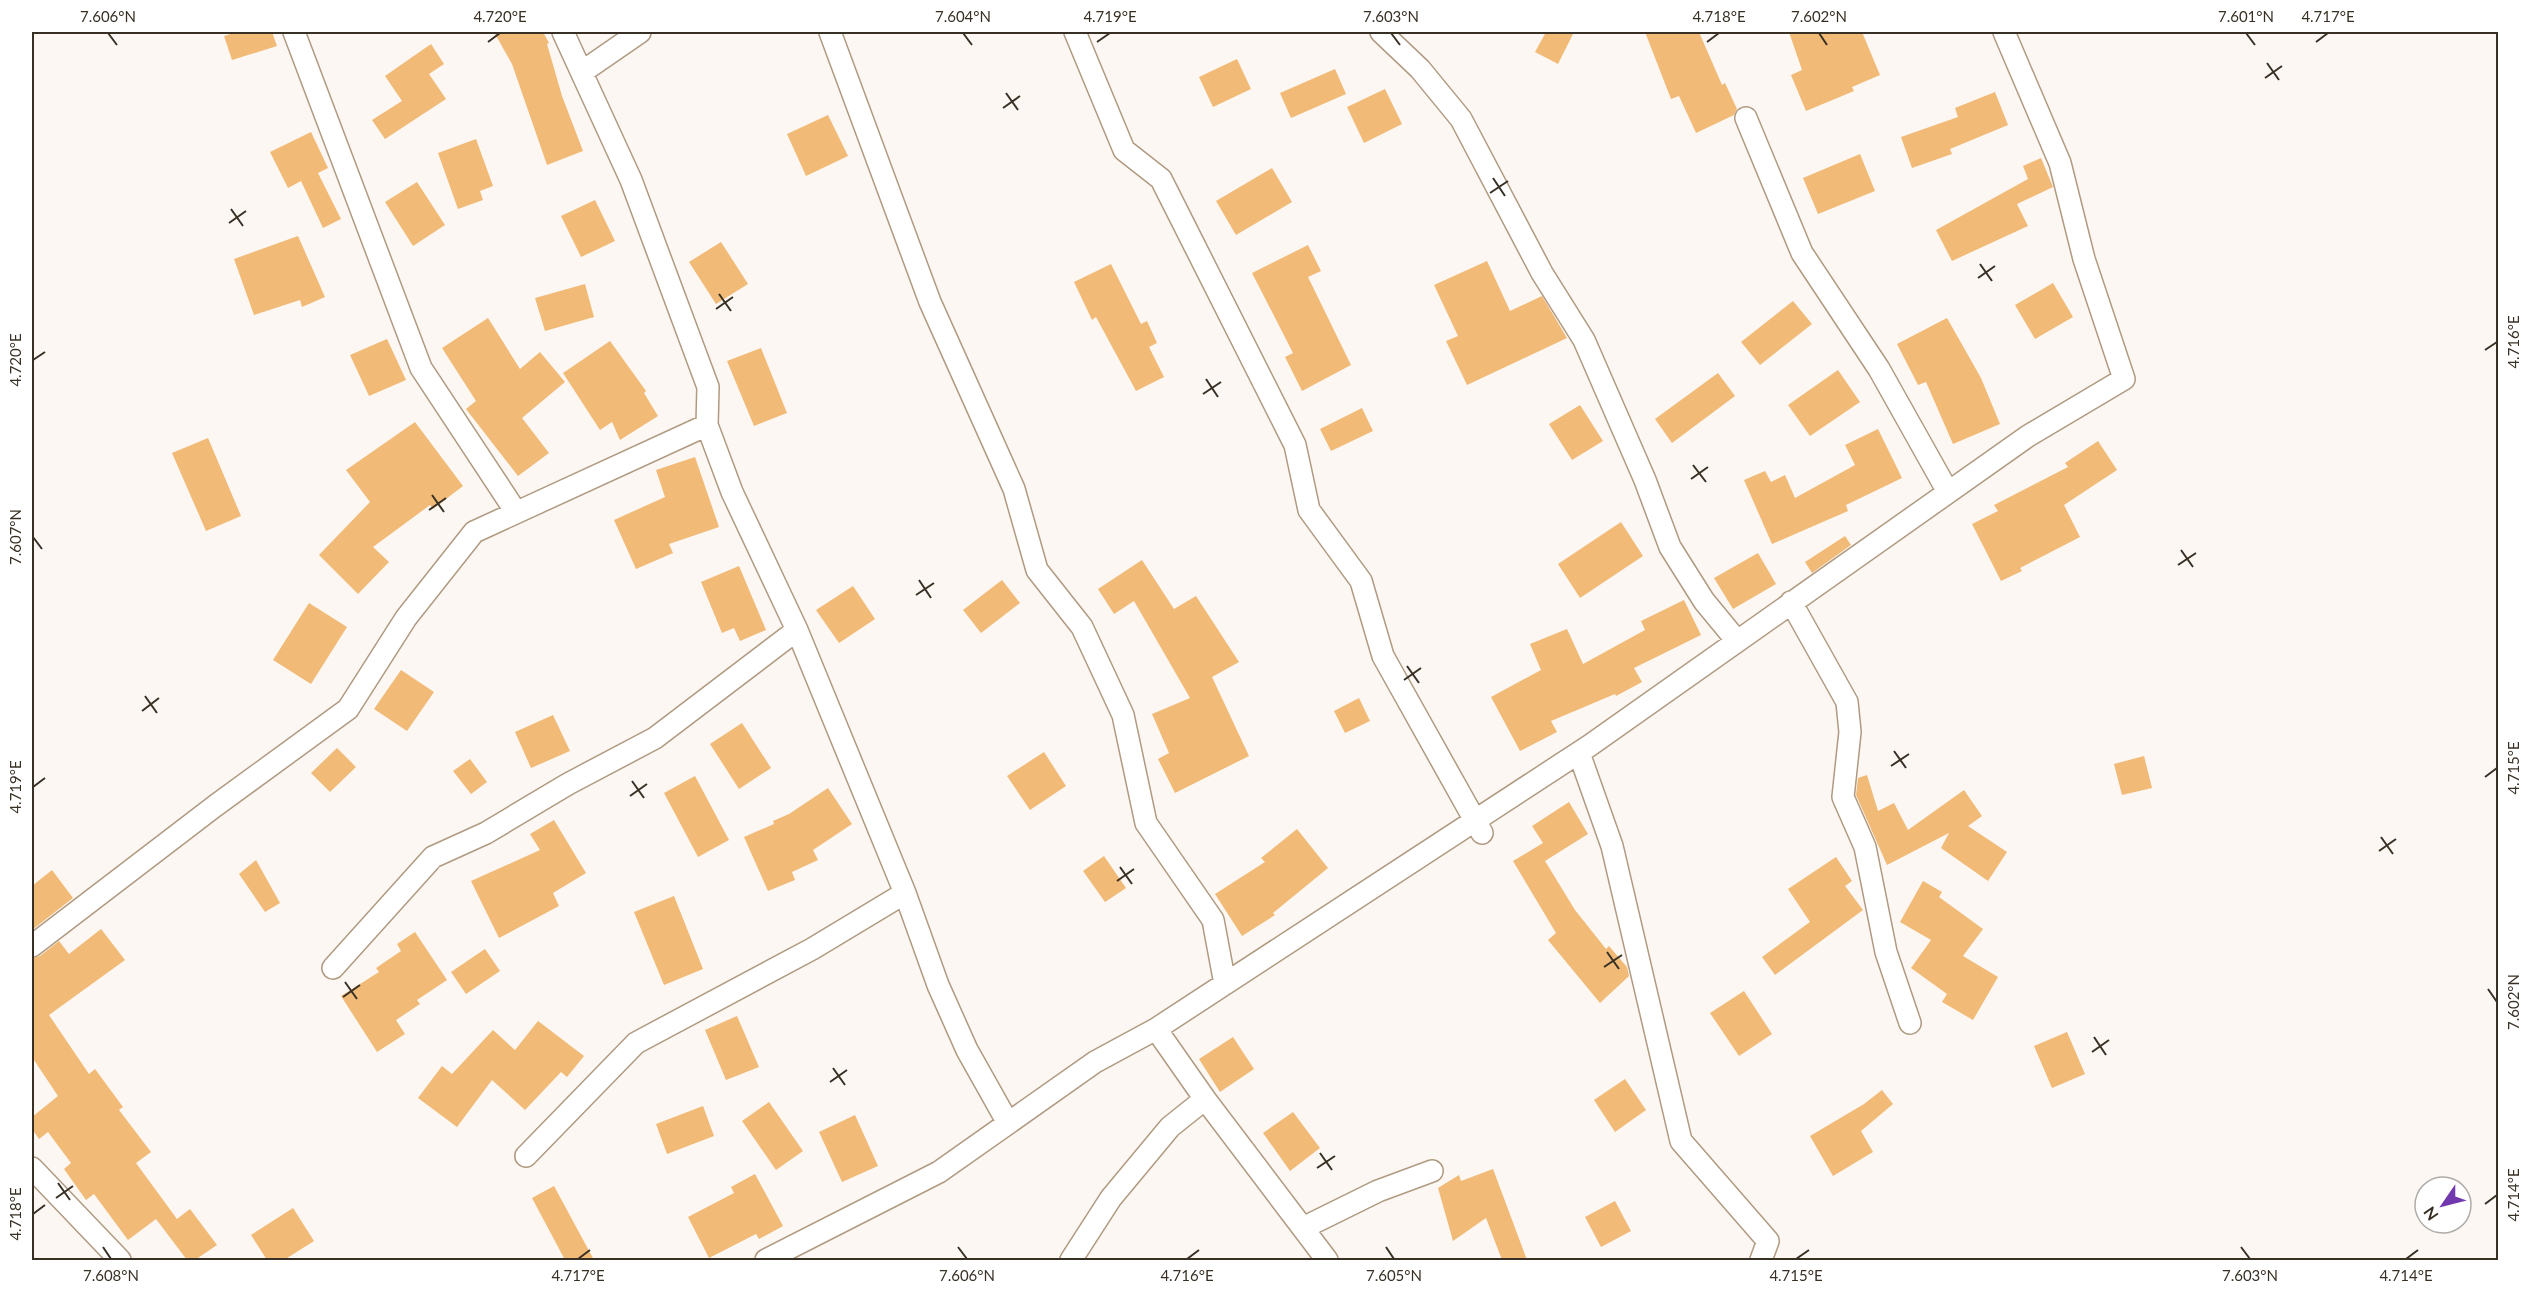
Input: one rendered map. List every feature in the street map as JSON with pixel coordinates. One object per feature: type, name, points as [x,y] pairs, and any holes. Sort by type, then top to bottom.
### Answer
[{"type":"street","points":[[294,32],[421,368],[516,512]]},
{"type":"street","points":[[563,32],[631,180],[708,387],[707,425],[732,492],[797,630],[905,893],[938,985],[967,1050],[1008,1123]]},
{"type":"street","points":[[582,72],[640,32]]},
{"type":"street","points":[[830,32],[930,302],[1014,489],[1037,570],[1082,627],[1123,715],[1146,823],[1214,920],[1225,984]]},
{"type":"street","points":[[1075,32],[1124,150],[1161,179],[1167,190],[1295,445],[1309,510],[1361,581],[1383,656],[1478,827]]},
{"type":"street","points":[[1381,32],[1420,69],[1461,119],[1542,273],[1584,340],[1645,480],[1670,547],[1704,601],[1737,641]]},
{"type":"street","points":[[766,1260],[939,1172],[1095,1062],[1156,1029],[1478,827],[1791,602],[2028,436],[2124,379],[2084,259],[2060,163],[2004,32]]},
{"type":"street","points":[[1746,118],[1802,253],[1879,369],[1948,492]]},
{"type":"street","points":[[32,946],[215,806],[348,709],[406,618],[474,531],[707,425]]},
{"type":"street","points":[[1791,602],[1847,702],[1850,732],[1843,797],[1865,847],[1886,952],[1911,1023]]},
{"type":"street","points":[[333,968],[433,856],[486,833],[568,784],[655,738],[797,630]]},
{"type":"street","points":[[1579,753],[1612,846],[1681,1141],[1768,1241],[1761,1260]]},
{"type":"street","points":[[526,1156],[636,1043],[812,949],[905,893]]},
{"type":"street","points":[[1156,1029],[1205,1099],[1327,1260]]},
{"type":"street","points":[[1071,1260],[1111,1198],[1162,1136],[1205,1099]]},
{"type":"street","points":[[32,1168],[120,1260]]},
{"type":"street","points":[[1303,1228],[1378,1191],[1432,1171]]},
{"type":"building","points":[[237,32],[272,32],[277,46],[232,60],[224,36]]},
{"type":"building","points":[[494,32],[543,32],[549,43],[547,44],[562,96],[583,151],[547,165],[512,64]]},
{"type":"building","points":[[1546,32],[1574,32],[1558,64],[1535,52]]},
{"type":"building","points":[[1645,32],[1699,32],[1722,85],[1725,83],[1737,109],[1734,115],[1696,133],[1679,96],[1671,99]]},
{"type":"building","points":[[1789,32],[1862,32],[1880,75],[1852,87],[1854,91],[1806,111],[1791,75],[1802,70]]},
{"type":"building","points":[[431,44],[444,64],[429,74],[446,99],[385,139],[372,120],[402,101],[385,76]]},
{"type":"building","points":[[1237,59],[1251,89],[1213,107],[1199,77]]},
{"type":"building","points":[[1335,69],[1346,94],[1291,118],[1280,93]]},
{"type":"building","points":[[1385,89],[1402,124],[1364,143],[1347,107]]},
{"type":"building","points":[[1995,92],[2008,125],[1950,149],[1952,154],[1912,168],[1901,137],[1958,117],[1955,108]]},
{"type":"building","points":[[828,115],[848,156],[806,176],[787,134]]},
{"type":"building","points":[[311,132],[328,168],[318,173],[341,219],[323,228],[301,181],[288,188],[270,152]]},
{"type":"building","points":[[476,139],[493,186],[480,191],[483,200],[458,209],[438,153]]},
{"type":"building","points":[[1860,154],[1875,191],[1818,214],[1803,178]]},
{"type":"building","points":[[2041,158],[2053,187],[2017,204],[2028,226],[1952,261],[1936,230],[2028,179],[2023,166]]},
{"type":"building","points":[[1272,168],[1292,202],[1236,235],[1216,201]]},
{"type":"building","points":[[417,182],[445,225],[413,246],[385,202]]},
{"type":"building","points":[[595,200],[615,241],[581,257],[561,216]]},
{"type":"building","points":[[298,236],[325,297],[302,307],[300,300],[254,315],[234,259]]},
{"type":"building","points":[[721,242],[748,284],[716,304],[689,262]]},
{"type":"building","points":[[1308,245],[1321,271],[1308,277],[1351,365],[1302,391],[1285,357],[1293,353],[1252,273]]},
{"type":"building","points":[[1487,261],[1510,311],[1542,296],[1567,338],[1467,385],[1446,341],[1458,336],[1434,285]]},
{"type":"building","points":[[1111,264],[1141,324],[1147,321],[1157,343],[1149,347],[1164,377],[1136,391],[1096,317],[1092,320],[1074,282]]},
{"type":"building","points":[[2053,283],[2073,317],[2035,339],[2015,305]]},
{"type":"building","points":[[585,284],[594,317],[545,331],[535,298]]},
{"type":"building","points":[[1793,301],[1812,324],[1760,365],[1741,342]]},
{"type":"building","points":[[488,318],[520,369],[540,352],[565,382],[522,418],[549,453],[518,476],[466,409],[476,401],[442,348]]},
{"type":"building","points":[[1947,318],[1981,378],[2000,424],[1953,444],[1926,382],[1918,385],[1897,344]]},
{"type":"building","points":[[387,339],[406,380],[369,396],[350,355]]},
{"type":"building","points":[[610,341],[646,391],[644,393],[658,416],[620,440],[612,422],[600,430],[563,373]]},
{"type":"building","points":[[761,348],[787,413],[754,426],[727,361]]},
{"type":"building","points":[[1838,370],[1860,402],[1810,436],[1788,405]]},
{"type":"building","points":[[1718,373],[1735,396],[1672,443],[1655,419]]},
{"type":"building","points":[[1580,405],[1603,441],[1572,460],[1549,424]]},
{"type":"building","points":[[1362,408],[1373,431],[1331,451],[1320,429]]},
{"type":"building","points":[[415,422],[463,486],[433,509],[430,505],[373,547],[389,562],[358,594],[319,555],[370,502],[346,470]]},
{"type":"building","points":[[1878,429],[1902,478],[1846,505],[1848,511],[1772,544],[1744,480],[1765,471],[1771,482],[1785,475],[1795,498],[1855,465],[1845,445]]},
{"type":"building","points":[[208,438],[241,516],[206,531],[172,453]]},
{"type":"building","points":[[2098,441],[2117,470],[2064,505],[2080,537],[2020,568],[2022,571],[2001,581],[1972,524],[1998,511],[1994,505],[2068,467],[2065,463]]},
{"type":"building","points":[[695,457],[719,527],[669,544],[673,553],[636,569],[614,520],[665,497],[656,470]]},
{"type":"building","points":[[1621,522],[1643,556],[1580,598],[1558,564]]},
{"type":"building","points":[[1845,536],[1851,545],[1812,573],[1805,562]]},
{"type":"building","points":[[1758,553],[1776,584],[1733,609],[1714,578]]},
{"type":"building","points":[[1142,560],[1174,609],[1196,596],[1239,662],[1212,677],[1249,756],[1175,793],[1158,759],[1169,753],[1152,714],[1190,698],[1134,601],[1114,614],[1098,589]]},
{"type":"building","points":[[739,566],[766,630],[740,641],[734,628],[722,633],[701,582]]},
{"type":"building","points":[[1002,580],[1020,603],[981,633],[963,610]]},
{"type":"building","points":[[853,586],[875,619],[839,643],[816,610]]},
{"type":"building","points":[[1684,600],[1701,635],[1634,668],[1642,682],[1616,696],[1615,694],[1551,721],[1557,732],[1520,751],[1491,697],[1541,670],[1530,644],[1567,629],[1583,664],[1645,630],[1641,621]]},
{"type":"building","points":[[309,603],[347,627],[311,684],[273,660]]},
{"type":"building","points":[[401,670],[434,692],[407,731],[374,709]]},
{"type":"building","points":[[1359,698],[1370,721],[1345,733],[1334,711]]},
{"type":"building","points":[[553,715],[570,751],[531,768],[515,732]]},
{"type":"building","points":[[742,723],[771,768],[739,789],[710,744]]},
{"type":"building","points":[[337,748],[356,767],[330,792],[311,773]]},
{"type":"building","points":[[1044,752],[1066,786],[1030,810],[1007,776]]},
{"type":"building","points":[[2144,756],[2152,788],[2122,795],[2114,764]]},
{"type":"building","points":[[470,759],[487,782],[471,794],[453,771]]},
{"type":"building","points":[[1867,775],[1878,811],[1894,803],[1908,830],[1964,790],[1982,816],[1968,826],[2007,852],[1988,881],[1941,848],[1949,833],[1887,865],[1856,795],[1858,778]]},
{"type":"building","points":[[695,776],[729,840],[698,857],[664,793]]},
{"type":"building","points":[[828,788],[852,824],[813,850],[818,860],[792,872],[795,880],[768,891],[744,837],[774,824],[773,821],[789,814]]},
{"type":"building","points":[[1569,802],[1588,834],[1545,861],[1575,910],[1606,949],[1609,946],[1627,967],[1629,976],[1600,1003],[1548,940],[1556,933],[1513,861],[1543,843],[1532,826]]},
{"type":"building","points":[[554,820],[586,873],[553,893],[559,906],[499,938],[471,881],[540,850],[530,834]]},
{"type":"building","points":[[1297,829],[1328,868],[1273,913],[1275,915],[1242,936],[1215,894],[1265,862],[1261,858]]},
{"type":"building","points":[[1104,856],[1126,888],[1105,902],[1083,871]]},
{"type":"building","points":[[1836,857],[1852,881],[1845,886],[1863,910],[1775,975],[1762,957],[1810,922],[1788,889]]},
{"type":"building","points":[[256,860],[280,903],[265,912],[239,874]]},
{"type":"building","points":[[52,870],[73,898],[32,930],[32,886]]},
{"type":"building","points":[[1923,881],[1942,892],[1939,897],[1983,929],[1963,956],[1998,977],[1973,1020],[1942,1002],[1947,994],[1911,968],[1931,940],[1900,922]]},
{"type":"building","points":[[674,896],[703,969],[664,985],[634,912]]},
{"type":"building","points":[[101,929],[125,960],[49,1015],[89,1074],[95,1069],[123,1107],[119,1110],[151,1152],[136,1163],[177,1219],[190,1209],[217,1245],[195,1260],[187,1260],[156,1219],[128,1240],[94,1194],[86,1200],[64,1169],[71,1163],[48,1132],[39,1139],[32,1129],[32,1117],[58,1096],[32,1057],[32,958],[40,956],[59,941],[69,954]]},
{"type":"building","points":[[415,932],[447,980],[417,1000],[420,1004],[396,1020],[405,1034],[377,1052],[341,996],[379,972],[376,968],[401,951],[397,944]]},
{"type":"building","points":[[485,949],[500,971],[466,994],[451,972]]},
{"type":"building","points":[[1744,991],[1772,1034],[1739,1056],[1710,1013]]},
{"type":"building","points":[[737,1016],[759,1067],[726,1080],[705,1030]]},
{"type":"building","points":[[538,1021],[584,1056],[567,1077],[561,1072],[525,1110],[492,1080],[457,1127],[418,1098],[442,1066],[452,1074],[493,1030],[515,1050]]},
{"type":"building","points":[[2067,1032],[2085,1074],[2052,1088],[2034,1046]]},
{"type":"building","points":[[1233,1037],[1254,1069],[1220,1092],[1199,1059]]},
{"type":"building","points":[[1625,1079],[1646,1110],[1615,1132],[1594,1100]]},
{"type":"building","points":[[1882,1090],[1893,1104],[1861,1131],[1873,1152],[1833,1176],[1810,1136],[1864,1104]]},
{"type":"building","points":[[769,1102],[803,1151],[776,1170],[742,1121]]},
{"type":"building","points":[[703,1106],[714,1136],[667,1154],[656,1124]]},
{"type":"building","points":[[1293,1112],[1320,1148],[1290,1171],[1263,1133]]},
{"type":"building","points":[[855,1115],[878,1166],[842,1182],[819,1132]]},
{"type":"building","points":[[1493,1169],[1527,1260],[1502,1260],[1486,1218],[1453,1241],[1438,1188],[1459,1175],[1461,1181]]},
{"type":"building","points":[[755,1174],[783,1226],[759,1239],[756,1234],[709,1258],[688,1217],[734,1193],[731,1187]]},
{"type":"building","points":[[554,1186],[594,1260],[565,1260],[532,1198]]},
{"type":"building","points":[[1615,1201],[1631,1231],[1601,1247],[1585,1217]]},
{"type":"building","points":[[293,1208],[314,1241],[284,1260],[267,1260],[251,1235]]}]
